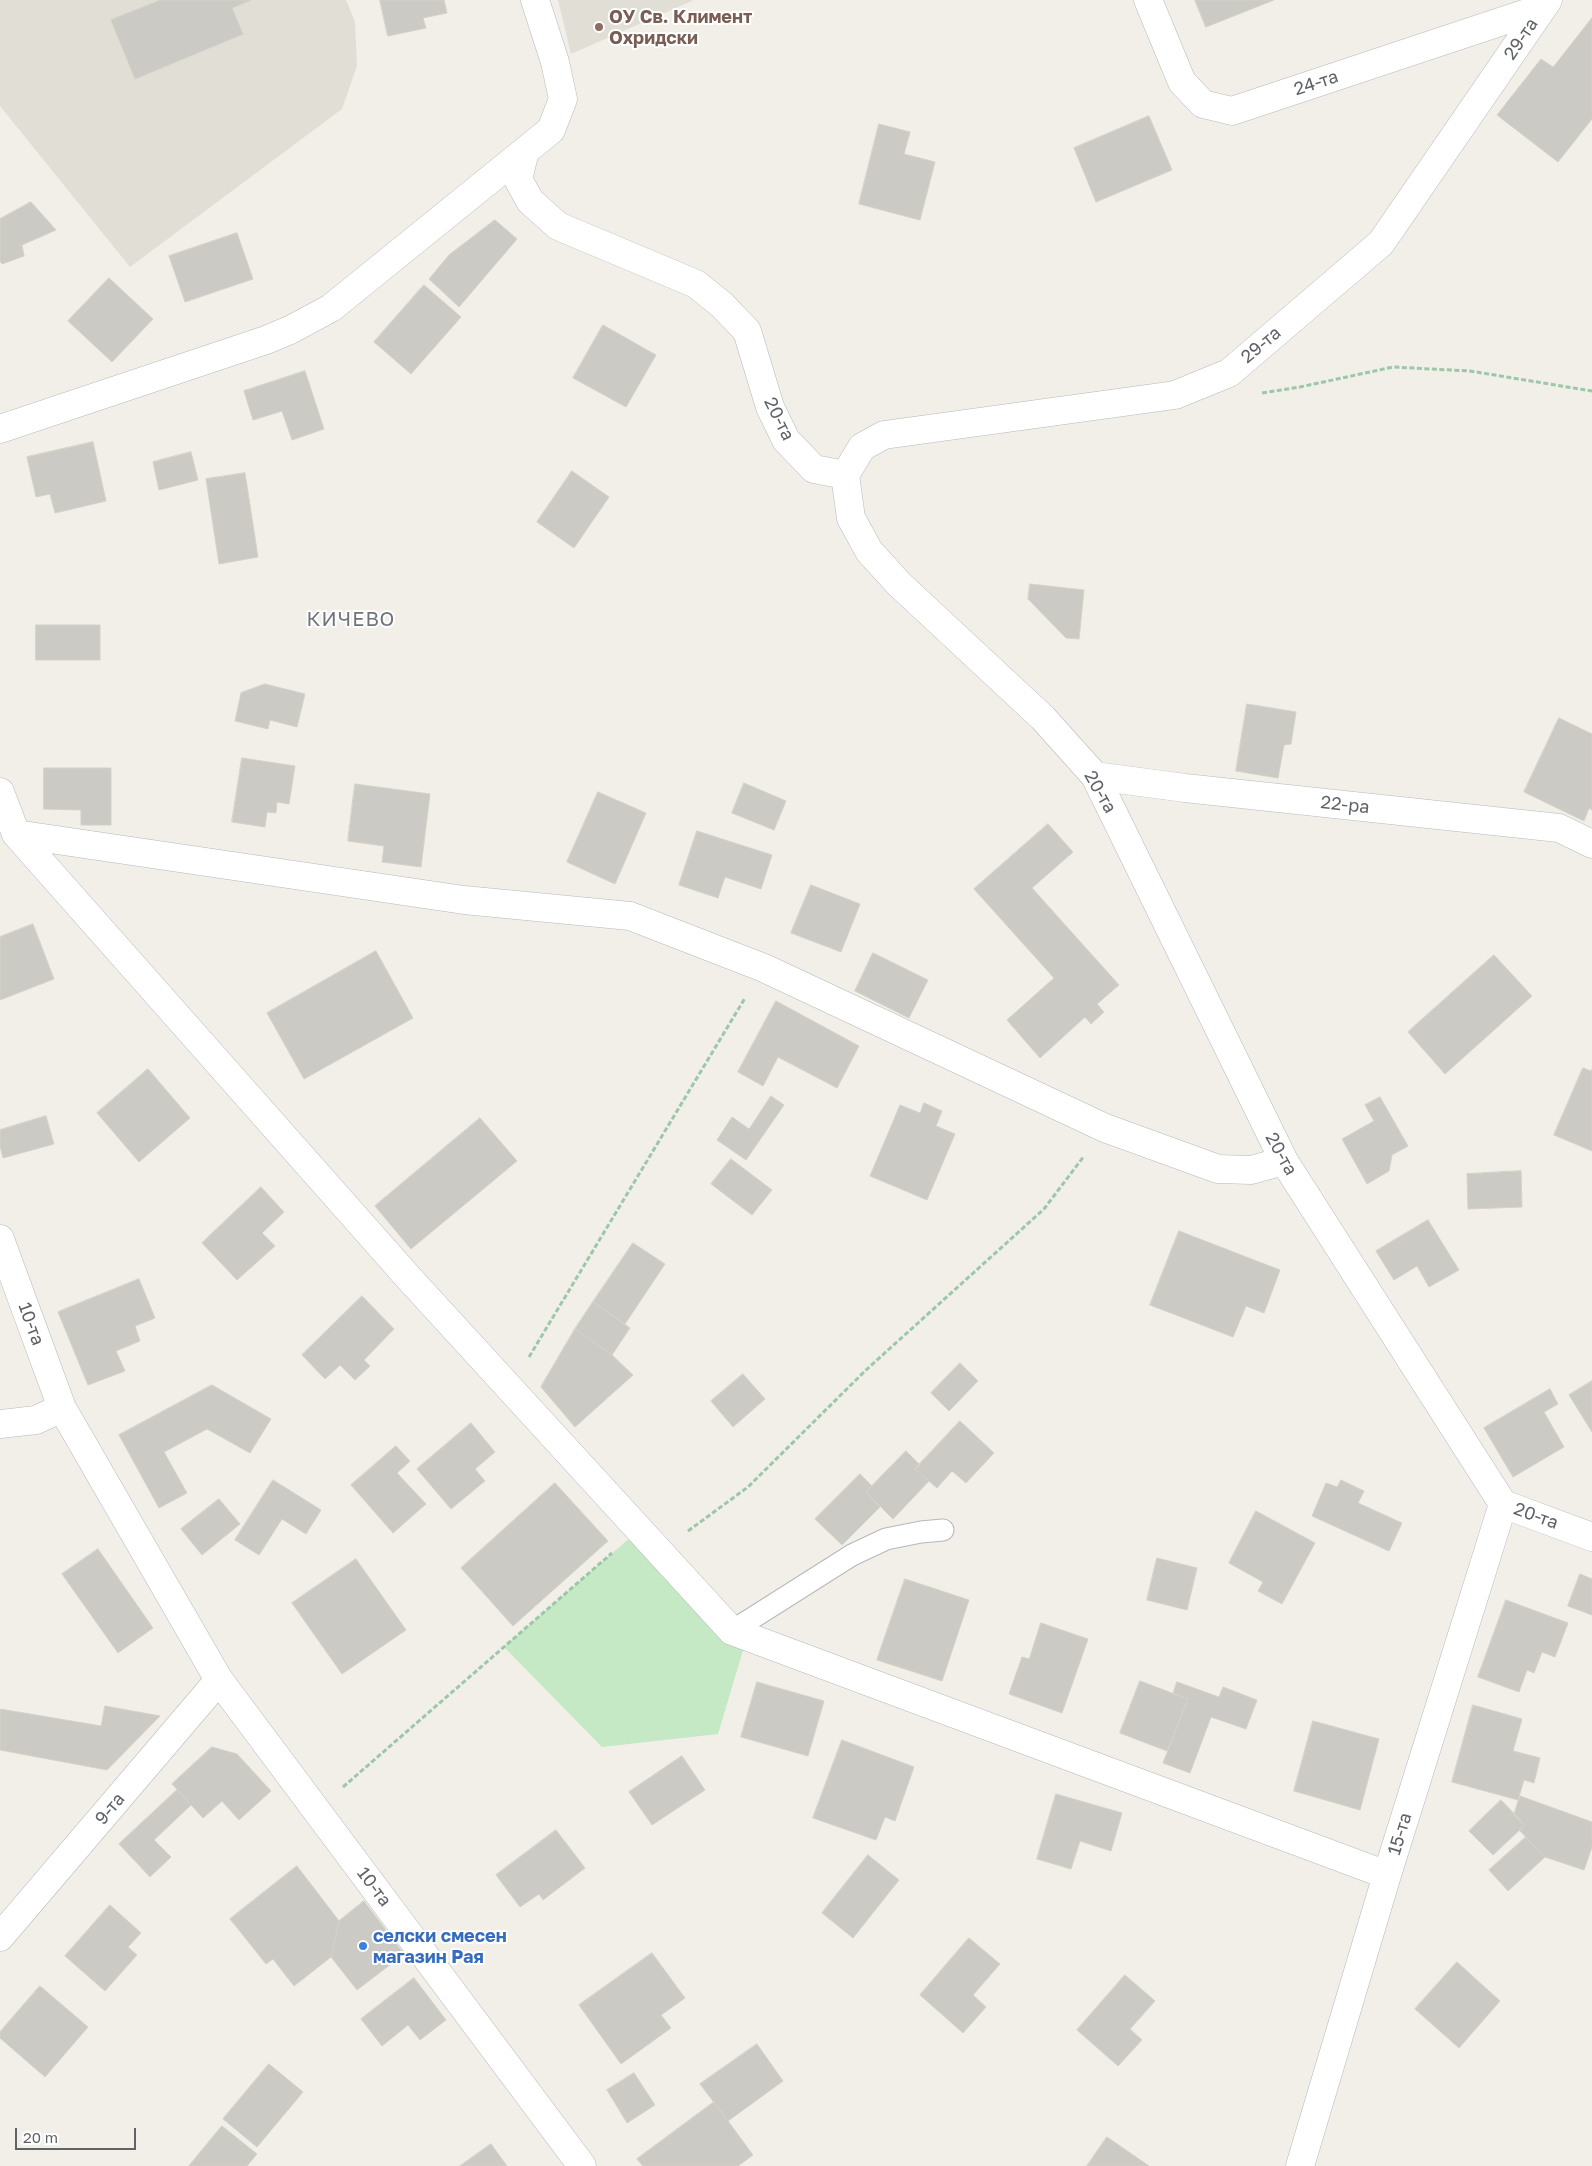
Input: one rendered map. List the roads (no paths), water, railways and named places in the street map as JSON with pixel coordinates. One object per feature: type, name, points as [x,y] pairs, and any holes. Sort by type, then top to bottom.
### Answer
[{"type":"street","points":[[0,429],[290,330],[331,308],[551,130],[563,99],[555,62],[535,0]]},
{"type":"street","name":"24-та","points":[[1148,0],[1182,82],[1203,104],[1232,111],[1545,4]]},
{"type":"street","name":"29-та","points":[[845,475],[862,447],[884,435],[1175,395],[1229,373],[1381,243],[1545,4]]},
{"type":"street","name":"20-та","points":[[525,151],[518,179],[530,201],[558,226],[696,284],[722,305],[746,332],[770,407],[786,440],[814,469],[845,475],[851,518],[869,551],[898,584],[1043,718],[1095,776],[1284,1161],[1503,1504],[1592,1537]]},
{"type":"street","name":"22-ра","points":[[1095,776],[1185,788],[1559,828],[1592,844]]},
{"type":"street","points":[[0,792],[16,834],[400,1268],[732,1631],[1387,1875]]},
{"type":"street","points":[[16,834],[464,900],[630,916],[764,968],[1106,1128],[1218,1169],[1251,1170],[1284,1161]]},
{"type":"street","name":"10-та","points":[[0,1239],[62,1408],[219,1680],[582,2166]]},
{"type":"street","points":[[0,1424],[36,1420],[62,1408]]},
{"type":"street","name":"15-та","points":[[1300,2166],[1387,1875],[1503,1504]]},
{"type":"street","name":"9-та","points":[[0,1937],[219,1680]]},
{"type":"lane","points":[[732,1631],[852,1555],[886,1539],[943,1530]]},
{"type":"place","name":"ОУ Св. Климент Охридски","points":[[599,27]]},
{"type":"place","name":"селски смесен магазин Рая","points":[[363,1946]]},
{"type":"district","name":"КИЧЕВО","points":[[351,620]]}]
